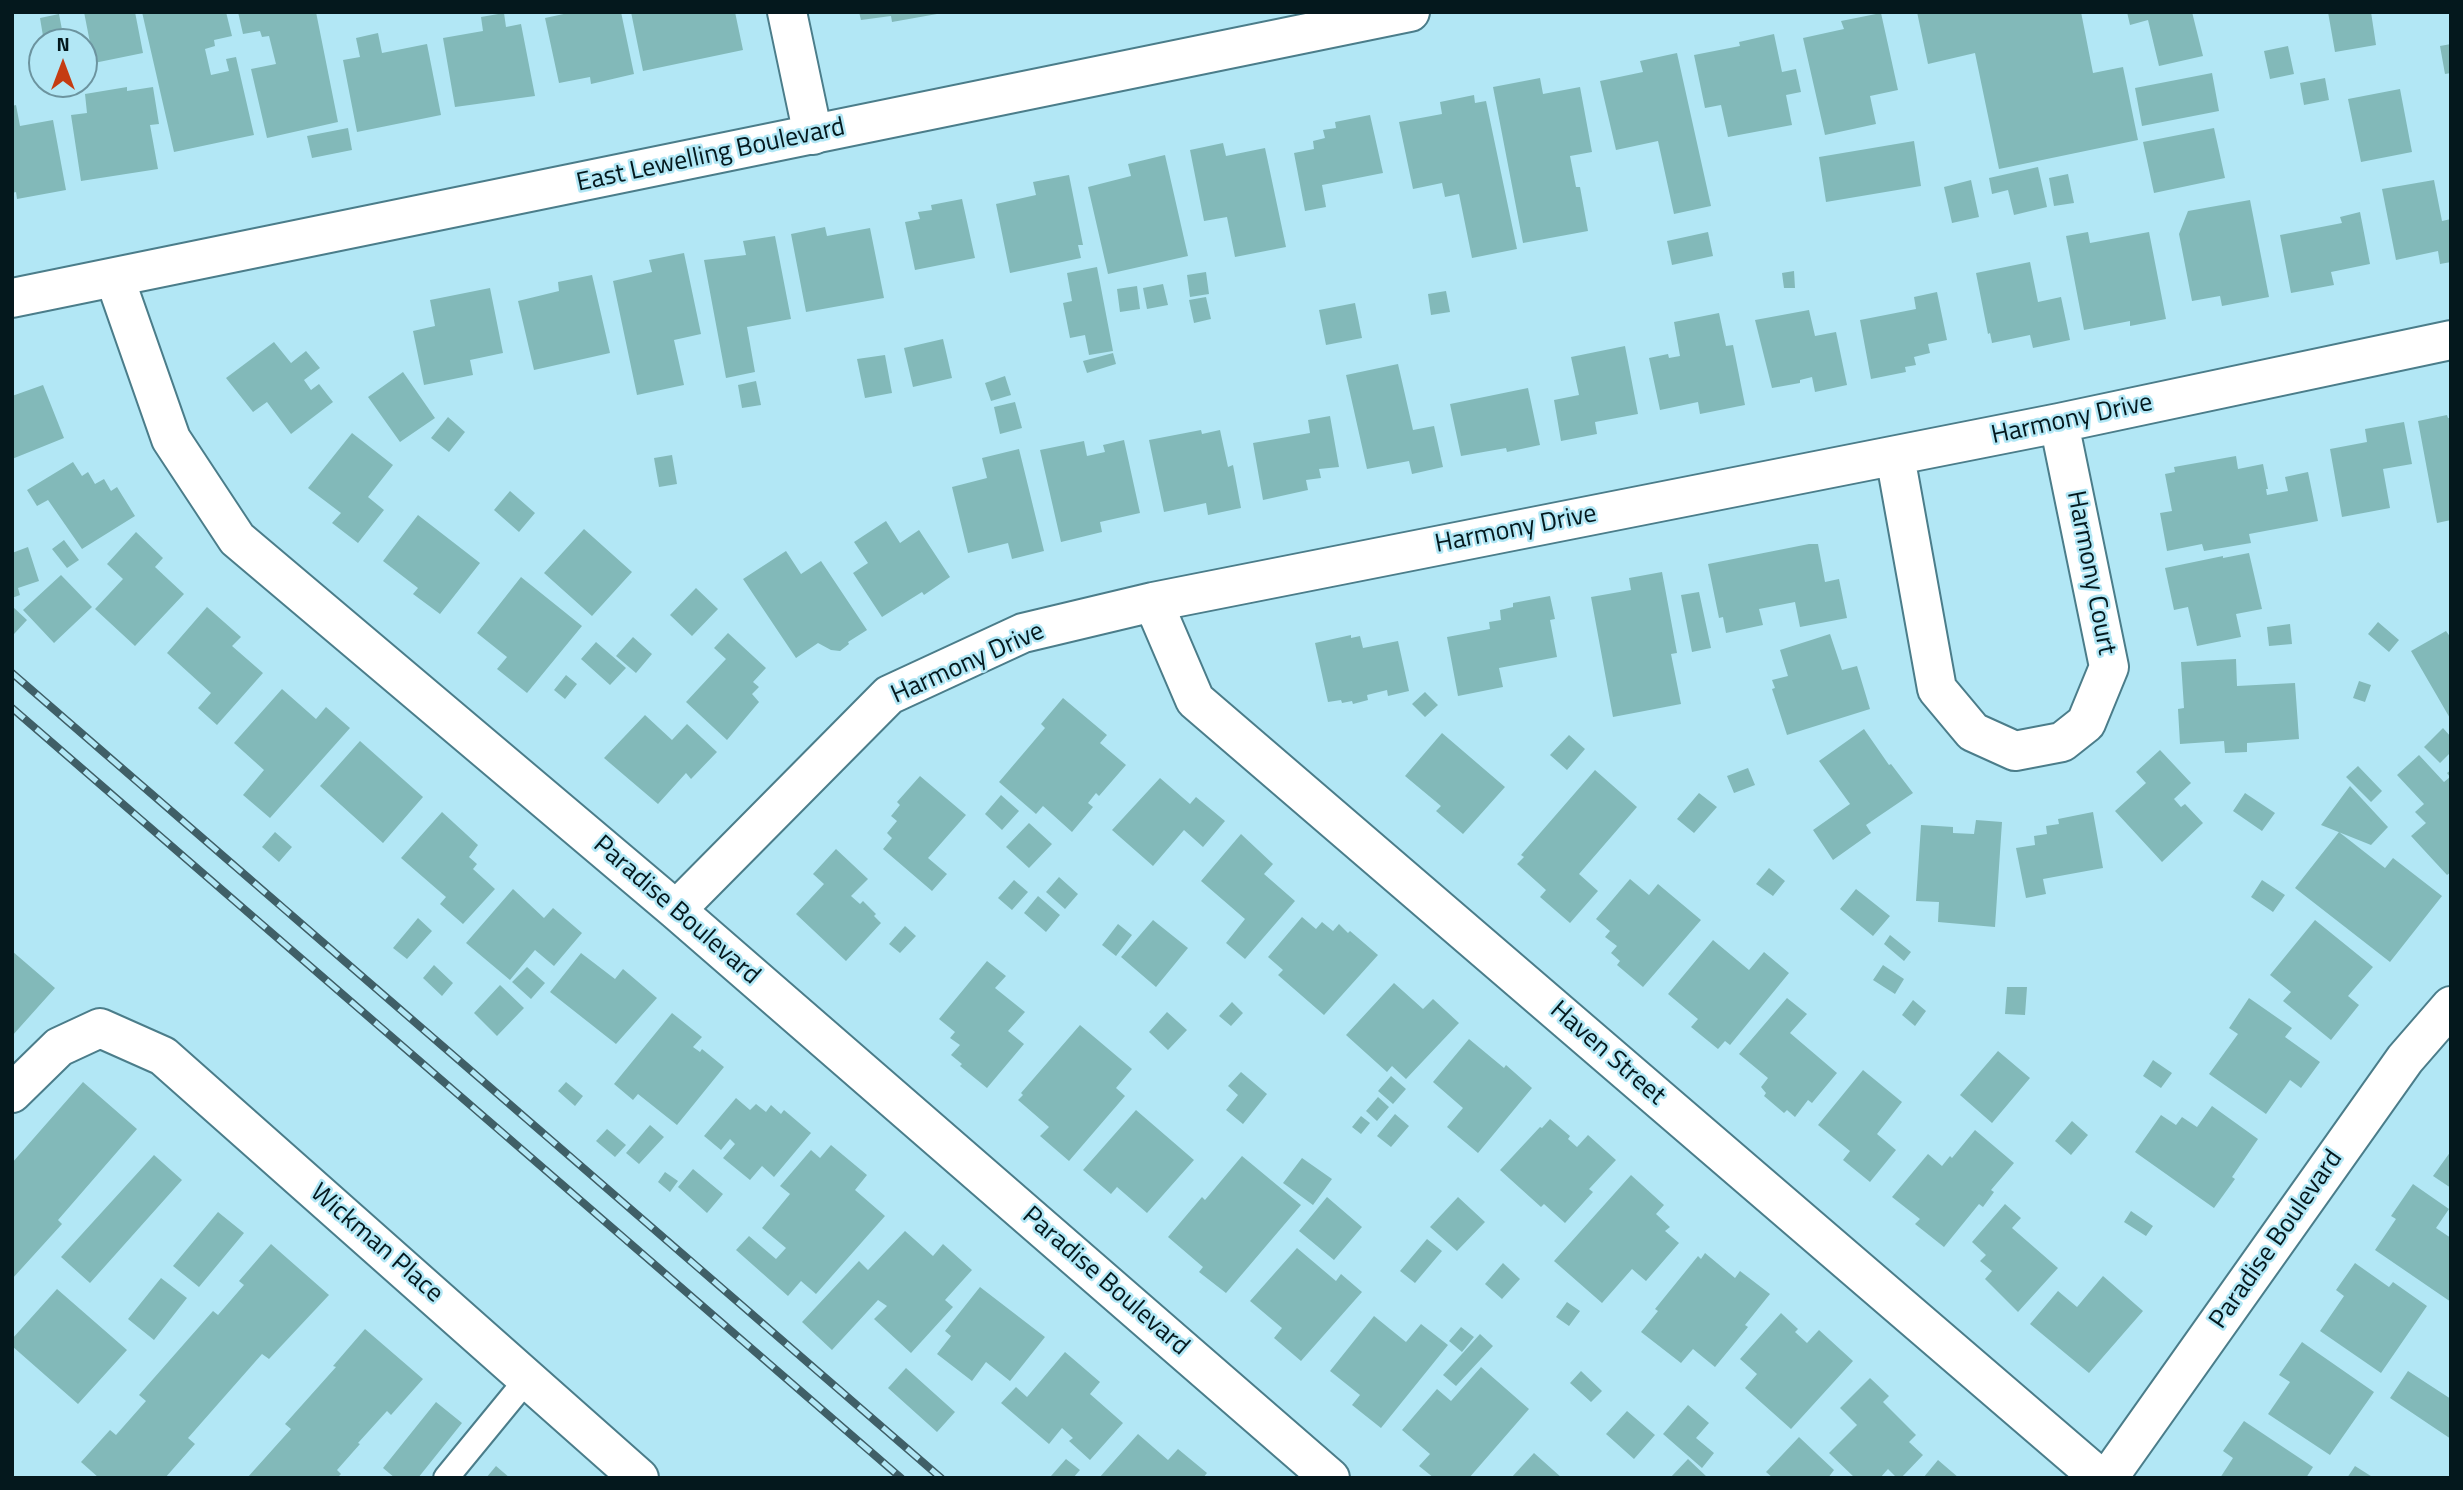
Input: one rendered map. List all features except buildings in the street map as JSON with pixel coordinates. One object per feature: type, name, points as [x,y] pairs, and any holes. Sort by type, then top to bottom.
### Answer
[{"type":"street","points":[[787,12],[813,135]]},
{"type":"street","name":"East Lewelling Boulevard","points":[[12,298],[813,135],[1301,23],[1410,12]]},
{"type":"street","name":"Paradise Boulevard","points":[[115,279],[171,439],[237,539],[676,910],[1330,1478]]},
{"type":"street","name":"Harmony Drive","points":[[676,910],[889,695],[1023,633],[1153,602],[2059,423],[2451,340]]},
{"type":"street","name":"Harmony Court","points":[[1895,456],[1937,690],[1973,732],[2015,751],[2062,742],[2086,723],[2109,667],[2059,423]]},
{"type":"street","name":"Haven Street","points":[[1153,602],[1195,700],[2100,1478]]},
{"type":"street","name":"Paradise Boulevard","points":[[2108,1478],[2404,1059],[2451,1006]]},
{"type":"street","name":"Wickman Place","points":[[12,1093],[59,1047],[100,1028],[163,1056],[639,1478]]},
{"type":"lane","points":[[446,1478],[528,1378]]},
{"type":"railway","points":[[12,673],[941,1478]]},
{"type":"railway","points":[[12,708],[901,1478]]}]
